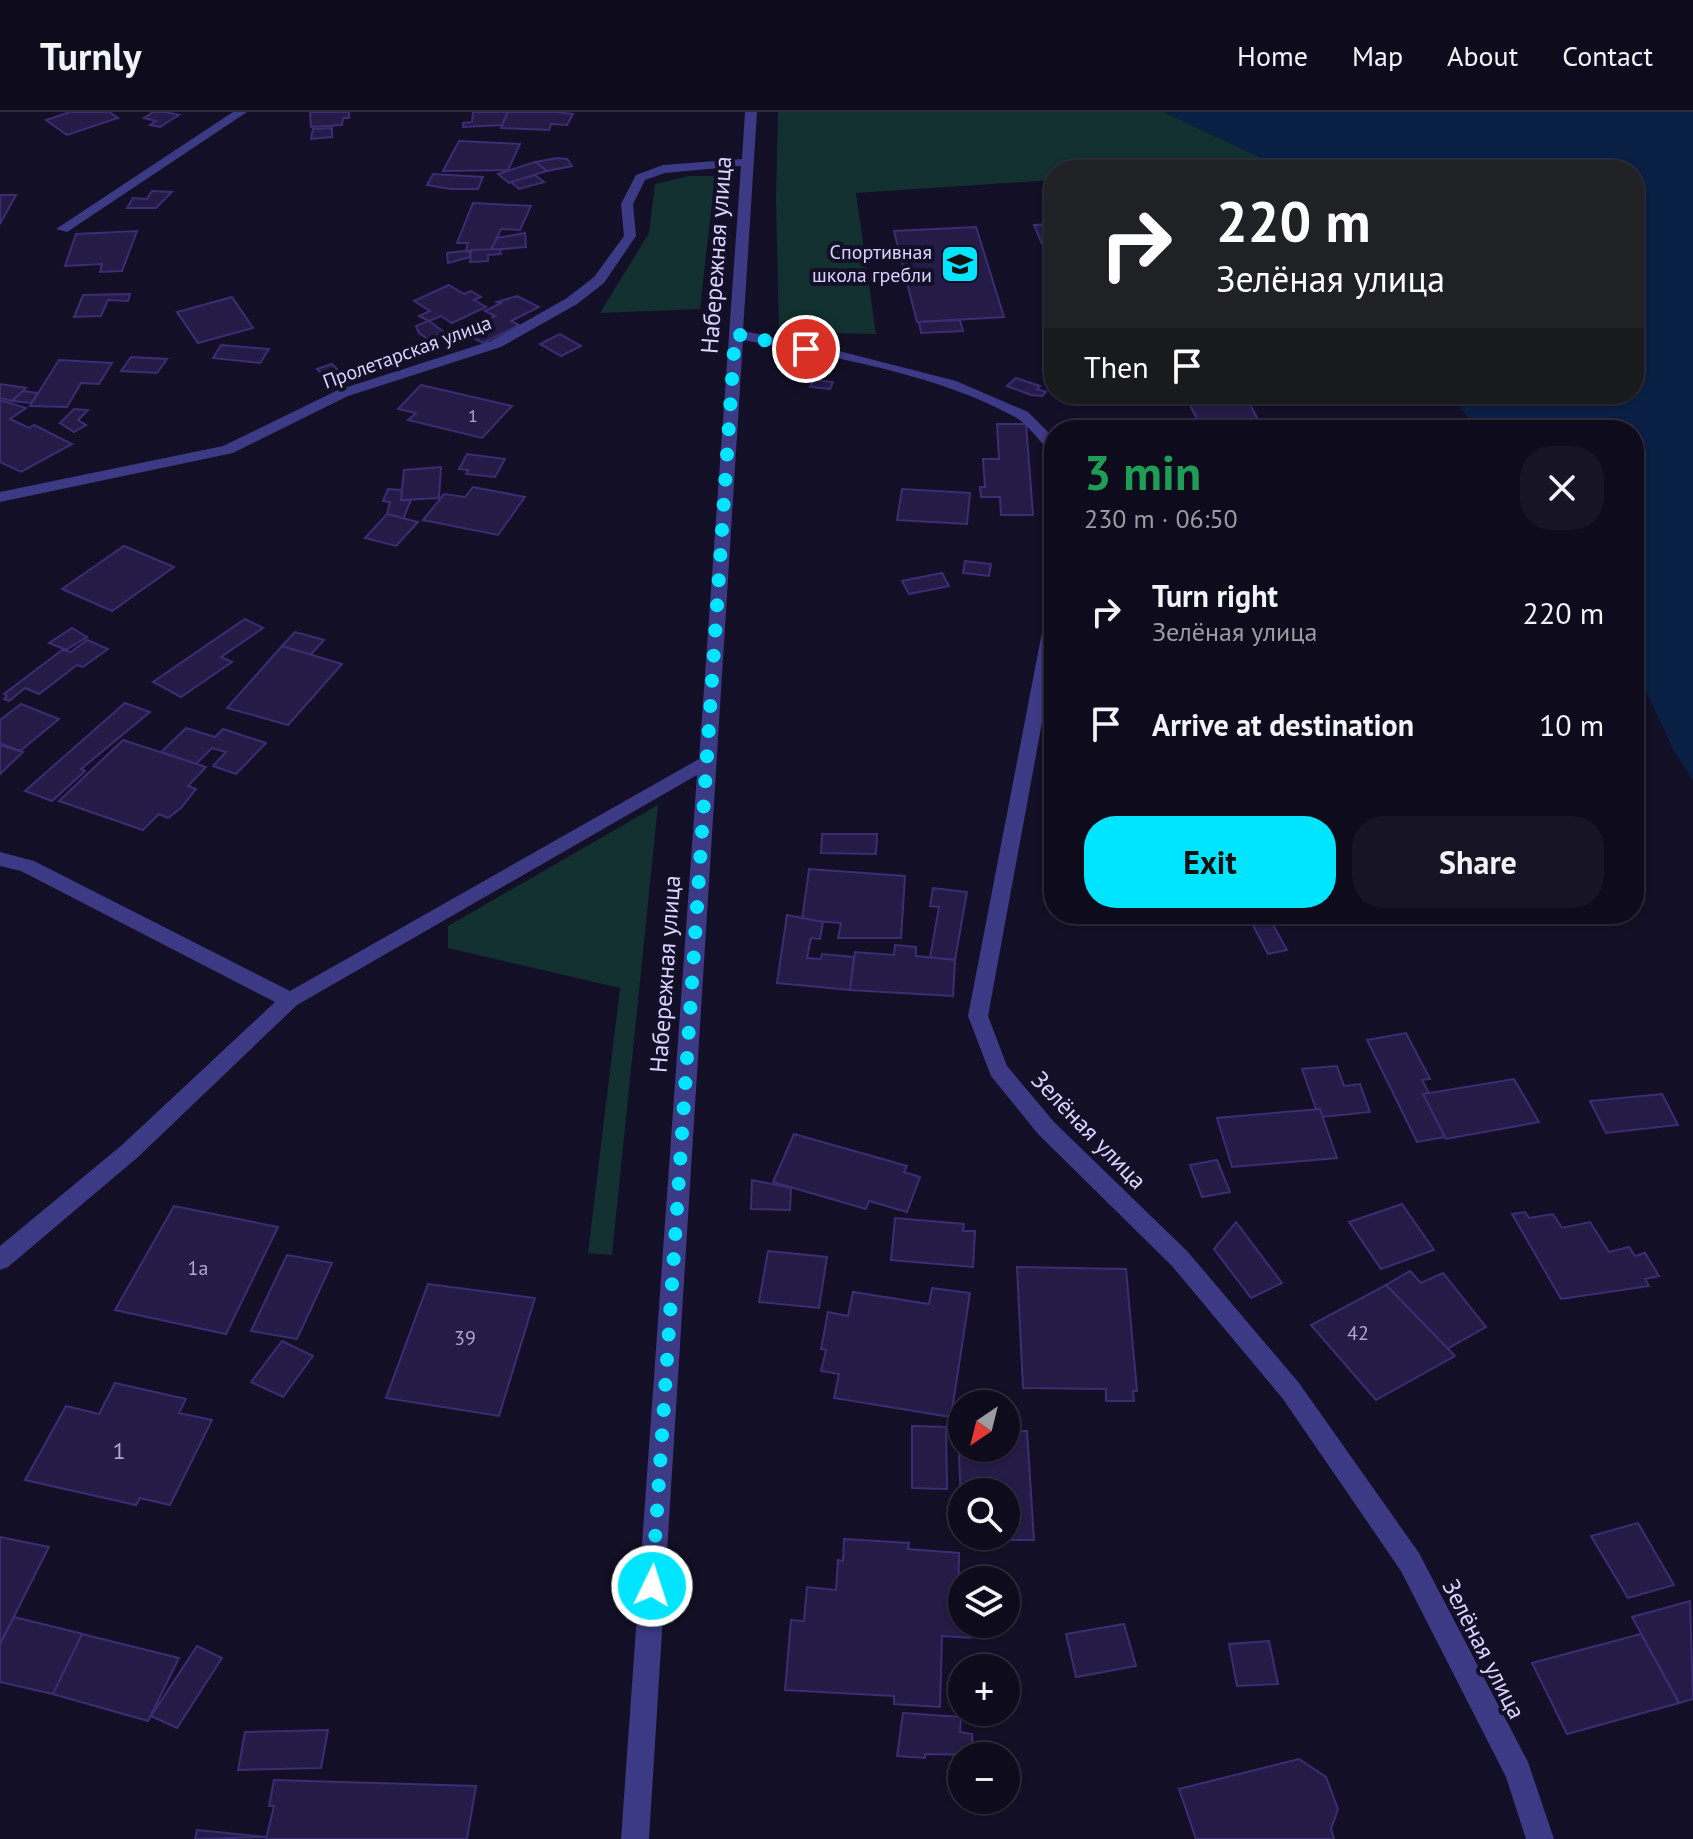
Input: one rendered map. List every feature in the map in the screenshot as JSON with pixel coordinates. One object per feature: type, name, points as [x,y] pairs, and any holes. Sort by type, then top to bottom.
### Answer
[{"type":"street","points":[[62,229],[241,112]]},
{"type":"street","name":"Набережная улица","points":[[635,1839],[751,112]]},
{"type":"street","name":"Пролетарская улица","points":[[0,497],[228,450],[343,393],[496,344],[572,301],[599,280],[630,236],[627,204],[640,178],[663,169],[750,162]]},
{"type":"street","name":"Зелёная улица","points":[[735,334],[835,354],[951,384],[1023,415],[1044,437]]},
{"type":"street","name":"Зелёная улица","points":[[1044,669],[978,1016],[998,1070],[1046,1128],[1180,1259],[1291,1391],[1410,1562],[1518,1772],[1540,1839]]},
{"type":"street","points":[[0,1260],[130,1151],[290,1000],[705,763]]},
{"type":"street","points":[[0,859],[27,866],[290,1000]]},
{"type":"green space","points":[[778,112],[1164,112],[1266,160],[1044,160],[1044,181],[856,193],[876,334],[779,332]]},
{"type":"green space","points":[[689,176],[715,176],[700,309],[600,313],[649,233],[655,184]]},
{"type":"green space","points":[[658,805],[612,1255],[588,1253],[620,988],[448,948],[448,926]]},
{"type":"water","points":[[1164,112],[1693,112],[1693,781],[1674,751],[1644,687],[1644,420],[1470,420],[1457,404],[1644,404],[1644,160],[1266,160]]},
{"type":"building","points":[[70,112],[109,112],[118,118],[67,135],[46,120]]},
{"type":"building","points":[[153,112],[179,115],[160,127],[150,125],[156,121],[144,118]]},
{"type":"building","points":[[310,112],[349,112],[349,118],[343,118],[342,125],[311,127]]},
{"type":"building","points":[[473,112],[508,112],[502,125],[463,127],[463,123],[472,122]]},
{"type":"building","points":[[508,112],[573,114],[567,125],[551,124],[549,130],[501,128]]},
{"type":"building","points":[[332,128],[332,137],[311,139],[313,129]]},
{"type":"building","points":[[459,141],[520,144],[508,170],[443,171]]},
{"type":"building","points":[[567,159],[572,166],[547,171],[535,162]]},
{"type":"building","points":[[535,162],[547,171],[509,183],[498,174]]},
{"type":"building","points":[[433,174],[483,177],[478,189],[451,189],[427,185]]},
{"type":"building","points":[[535,175],[544,182],[519,189],[511,182]]},
{"type":"building","points":[[152,191],[172,192],[156,208],[127,208],[133,198],[147,199]]},
{"type":"building","points":[[0,195],[16,195],[0,224]]},
{"type":"building","points":[[473,203],[531,206],[520,230],[501,229],[491,250],[466,251],[468,243],[457,243]]},
{"type":"building","points":[[1044,224],[1044,244],[1042,244],[1034,225]]},
{"type":"building","points":[[976,227],[1004,317],[917,322],[894,231]]},
{"type":"building","points":[[137,231],[122,271],[100,272],[102,264],[65,266],[76,234]]},
{"type":"building","points":[[525,233],[526,247],[491,250],[497,238]]},
{"type":"building","points":[[500,249],[501,254],[488,255],[488,261],[470,262],[471,250]]},
{"type":"building","points":[[470,252],[470,257],[448,263],[447,253]]},
{"type":"building","points":[[449,285],[464,294],[471,291],[481,297],[474,300],[486,307],[452,323],[441,316],[429,321],[419,316],[430,311],[414,301]]},
{"type":"building","points":[[130,294],[128,301],[108,300],[101,316],[74,317],[83,295]]},
{"type":"building","points":[[517,296],[539,307],[511,321],[519,325],[483,343],[463,332],[495,316],[485,311],[501,303],[497,302]]},
{"type":"building","points":[[232,297],[253,328],[198,343],[177,312]]},
{"type":"building","points":[[960,320],[963,331],[921,333],[919,322]]},
{"type":"building","points":[[428,321],[444,332],[428,339],[419,333],[416,326]]},
{"type":"building","points":[[560,334],[581,346],[561,356],[540,344]]},
{"type":"building","points":[[221,345],[269,349],[260,363],[213,358]]},
{"type":"building","points":[[131,357],[167,359],[157,373],[121,371]]},
{"type":"building","points":[[59,360],[112,363],[99,384],[81,383],[67,407],[30,406]]},
{"type":"building","points":[[332,364],[347,379],[332,384],[317,369]]},
{"type":"building","points":[[1016,378],[1040,386],[1037,389],[1044,394],[1031,395],[1007,386]]},
{"type":"building","points":[[813,380],[833,382],[830,389],[810,387]]},
{"type":"building","points":[[0,384],[26,388],[12,401],[0,398]]},
{"type":"building","points":[[421,385],[512,406],[482,438],[408,420],[416,413],[398,409]]},
{"type":"building","points":[[23,391],[38,393],[31,403],[12,401]]},
{"type":"building","points":[[0,400],[26,408],[10,419],[29,428],[34,425],[72,444],[21,472],[0,462]]},
{"type":"building","points":[[1189,404],[1250,404],[1258,420],[1198,420]]},
{"type":"building","points":[[74,409],[88,410],[78,420],[86,425],[74,432],[60,423]]},
{"type":"building","points":[[997,424],[1026,424],[1033,515],[1001,515],[1000,497],[981,497],[980,487],[985,487],[983,459],[999,459]]},
{"type":"building","points":[[467,454],[505,459],[495,477],[466,474],[468,470],[459,469]]},
{"type":"building","points":[[441,467],[439,498],[401,500],[404,470]]},
{"type":"building","points":[[473,487],[525,497],[498,535],[423,520],[444,494],[465,497]]},
{"type":"building","points":[[388,489],[402,490],[401,500],[411,500],[403,519],[387,514],[390,502],[383,501]]},
{"type":"building","points":[[902,489],[970,493],[967,524],[897,520]]},
{"type":"building","points":[[387,514],[418,522],[396,546],[365,538]]},
{"type":"building","points":[[124,546],[174,567],[112,611],[62,589]]},
{"type":"building","points":[[965,561],[991,564],[989,576],[963,573]]},
{"type":"building","points":[[942,573],[949,586],[909,594],[902,581]]},
{"type":"building","points":[[245,619],[263,628],[221,657],[232,662],[181,697],[153,682]]},
{"type":"building","points":[[72,628],[87,637],[66,650],[49,643]]},
{"type":"building","points":[[295,632],[324,640],[310,655],[282,646]]},
{"type":"building","points":[[87,640],[108,649],[83,667],[77,665],[39,694],[25,688],[9,701],[4,699],[7,696],[4,694],[62,650],[71,652]]},
{"type":"building","points":[[282,646],[342,664],[288,725],[227,708]]},
{"type":"building","points":[[125,703],[150,712],[81,769],[85,771],[52,801],[25,791]]},
{"type":"building","points":[[21,704],[59,719],[20,751],[0,743],[0,720]]},
{"type":"building","points":[[186,728],[215,737],[223,729],[266,743],[236,774],[213,766],[226,752],[212,748],[196,764],[161,752]]},
{"type":"building","points":[[123,740],[206,767],[188,786],[196,789],[181,808],[168,818],[159,814],[143,830],[59,801]]},
{"type":"building","points":[[0,745],[23,752],[0,774]]},
{"type":"building","points":[[822,834],[877,834],[876,854],[821,853]]},
{"type":"building","points":[[809,869],[905,876],[901,938],[838,938],[841,923],[802,920]]},
{"type":"building","points":[[933,888],[967,892],[955,960],[930,958],[939,907],[930,906]]},
{"type":"building","points":[[787,915],[823,922],[820,939],[811,938],[807,958],[821,959],[822,954],[854,957],[850,990],[777,983]]},
{"type":"building","points":[[1252,924],[1273,924],[1287,950],[1268,954]]},
{"type":"building","points":[[895,945],[916,947],[916,956],[955,960],[953,996],[850,990],[855,952],[894,955]]},
{"type":"building","points":[[1406,1033],[1430,1079],[1422,1080],[1429,1093],[1423,1094],[1445,1137],[1417,1142],[1367,1040]]},
{"type":"building","points":[[1337,1066],[1344,1086],[1360,1084],[1370,1112],[1322,1117],[1320,1109],[1316,1109],[1302,1069]]},
{"type":"building","points":[[1514,1079],[1539,1122],[1446,1139],[1423,1094]]},
{"type":"building","points":[[1662,1094],[1678,1125],[1606,1133],[1590,1101]]},
{"type":"building","points":[[1320,1109],[1337,1158],[1232,1167],[1217,1118]]},
{"type":"building","points":[[794,1134],[907,1166],[904,1172],[920,1177],[907,1212],[869,1201],[866,1209],[773,1182]]},
{"type":"building","points":[[1217,1160],[1230,1192],[1202,1197],[1190,1165]]},
{"type":"building","points":[[752,1180],[791,1188],[790,1210],[751,1209]]},
{"type":"building","points":[[1402,1204],[1434,1250],[1381,1269],[1349,1222]]},
{"type":"building","points":[[174,1206],[278,1227],[226,1334],[115,1310]]},
{"type":"building","points":[[1525,1212],[1529,1218],[1553,1214],[1562,1228],[1590,1222],[1609,1252],[1629,1247],[1635,1256],[1645,1253],[1659,1276],[1645,1279],[1649,1286],[1561,1299],[1512,1214]]},
{"type":"building","points":[[895,1218],[964,1224],[963,1231],[975,1231],[973,1267],[891,1260]]},
{"type":"building","points":[[1236,1222],[1282,1283],[1251,1298],[1214,1249]]},
{"type":"building","points":[[768,1251],[827,1257],[819,1308],[759,1302]]},
{"type":"building","points":[[287,1255],[332,1263],[297,1339],[251,1331]]},
{"type":"building","points":[[1017,1267],[1126,1269],[1137,1391],[1133,1391],[1134,1401],[1106,1401],[1106,1389],[1023,1388]]},
{"type":"building","points":[[1410,1271],[1421,1283],[1443,1273],[1486,1327],[1447,1349],[1386,1285]]},
{"type":"building","points":[[428,1284],[535,1298],[499,1416],[386,1398]]},
{"type":"building","points":[[1386,1285],[1455,1356],[1376,1400],[1311,1325]]},
{"type":"building","points":[[932,1288],[970,1293],[955,1390],[948,1390],[948,1417],[834,1398],[839,1374],[821,1371],[826,1350],[821,1349],[828,1312],[848,1316],[853,1292],[929,1304]]},
{"type":"building","points":[[282,1341],[313,1356],[283,1397],[251,1382]]},
{"type":"building","points":[[115,1383],[186,1399],[179,1413],[212,1420],[170,1505],[140,1498],[136,1505],[25,1480],[66,1406],[99,1414]]},
{"type":"building","points":[[912,1426],[946,1427],[947,1489],[912,1488]]},
{"type":"building","points":[[1020,1431],[1027,1431],[1034,1540],[1020,1540],[1020,1478],[960,1478],[959,1462],[1020,1462]]},
{"type":"building","points":[[1638,1523],[1674,1585],[1628,1598],[1591,1536]]},
{"type":"building","points":[[0,1537],[49,1547],[0,1644]]},
{"type":"building","points":[[844,1539],[909,1543],[908,1549],[959,1553],[959,1566],[948,1566],[948,1636],[942,1636],[940,1707],[894,1704],[894,1696],[785,1690],[791,1620],[804,1621],[807,1587],[836,1590],[838,1560],[843,1561]]},
{"type":"building","points":[[1690,1601],[1693,1699],[1679,1703],[1632,1617]]},
{"type":"building","points":[[14,1617],[83,1634],[53,1694],[0,1682],[0,1644]]},
{"type":"building","points":[[1124,1624],[1136,1666],[1076,1677],[1066,1634]]},
{"type":"building","points":[[82,1634],[179,1658],[148,1721],[53,1694]]},
{"type":"building","points":[[1641,1634],[1679,1703],[1567,1734],[1532,1663]]},
{"type":"building","points":[[1269,1641],[1278,1684],[1237,1686],[1229,1644]]},
{"type":"building","points":[[197,1646],[222,1658],[177,1728],[151,1716]]},
{"type":"building","points":[[903,1713],[948,1716],[948,1726],[960,1726],[960,1732],[972,1734],[972,1742],[948,1742],[948,1754],[925,1754],[925,1758],[897,1756]]},
{"type":"building","points":[[328,1730],[321,1768],[238,1770],[245,1732]]},
{"type":"building","points":[[1299,1759],[1326,1777],[1338,1809],[1331,1829],[1334,1839],[1196,1839],[1179,1789]]},
{"type":"building","points":[[274,1780],[476,1786],[467,1839],[266,1839],[274,1806],[269,1806]]},
{"type":"building","points":[[197,1830],[267,1837],[195,1839]]},
{"type":"place","name":"Спортивная школа гребли","points":[[960,264]]},
{"type":"route","points":[[652,1586],[735,334],[806,349]]}]
